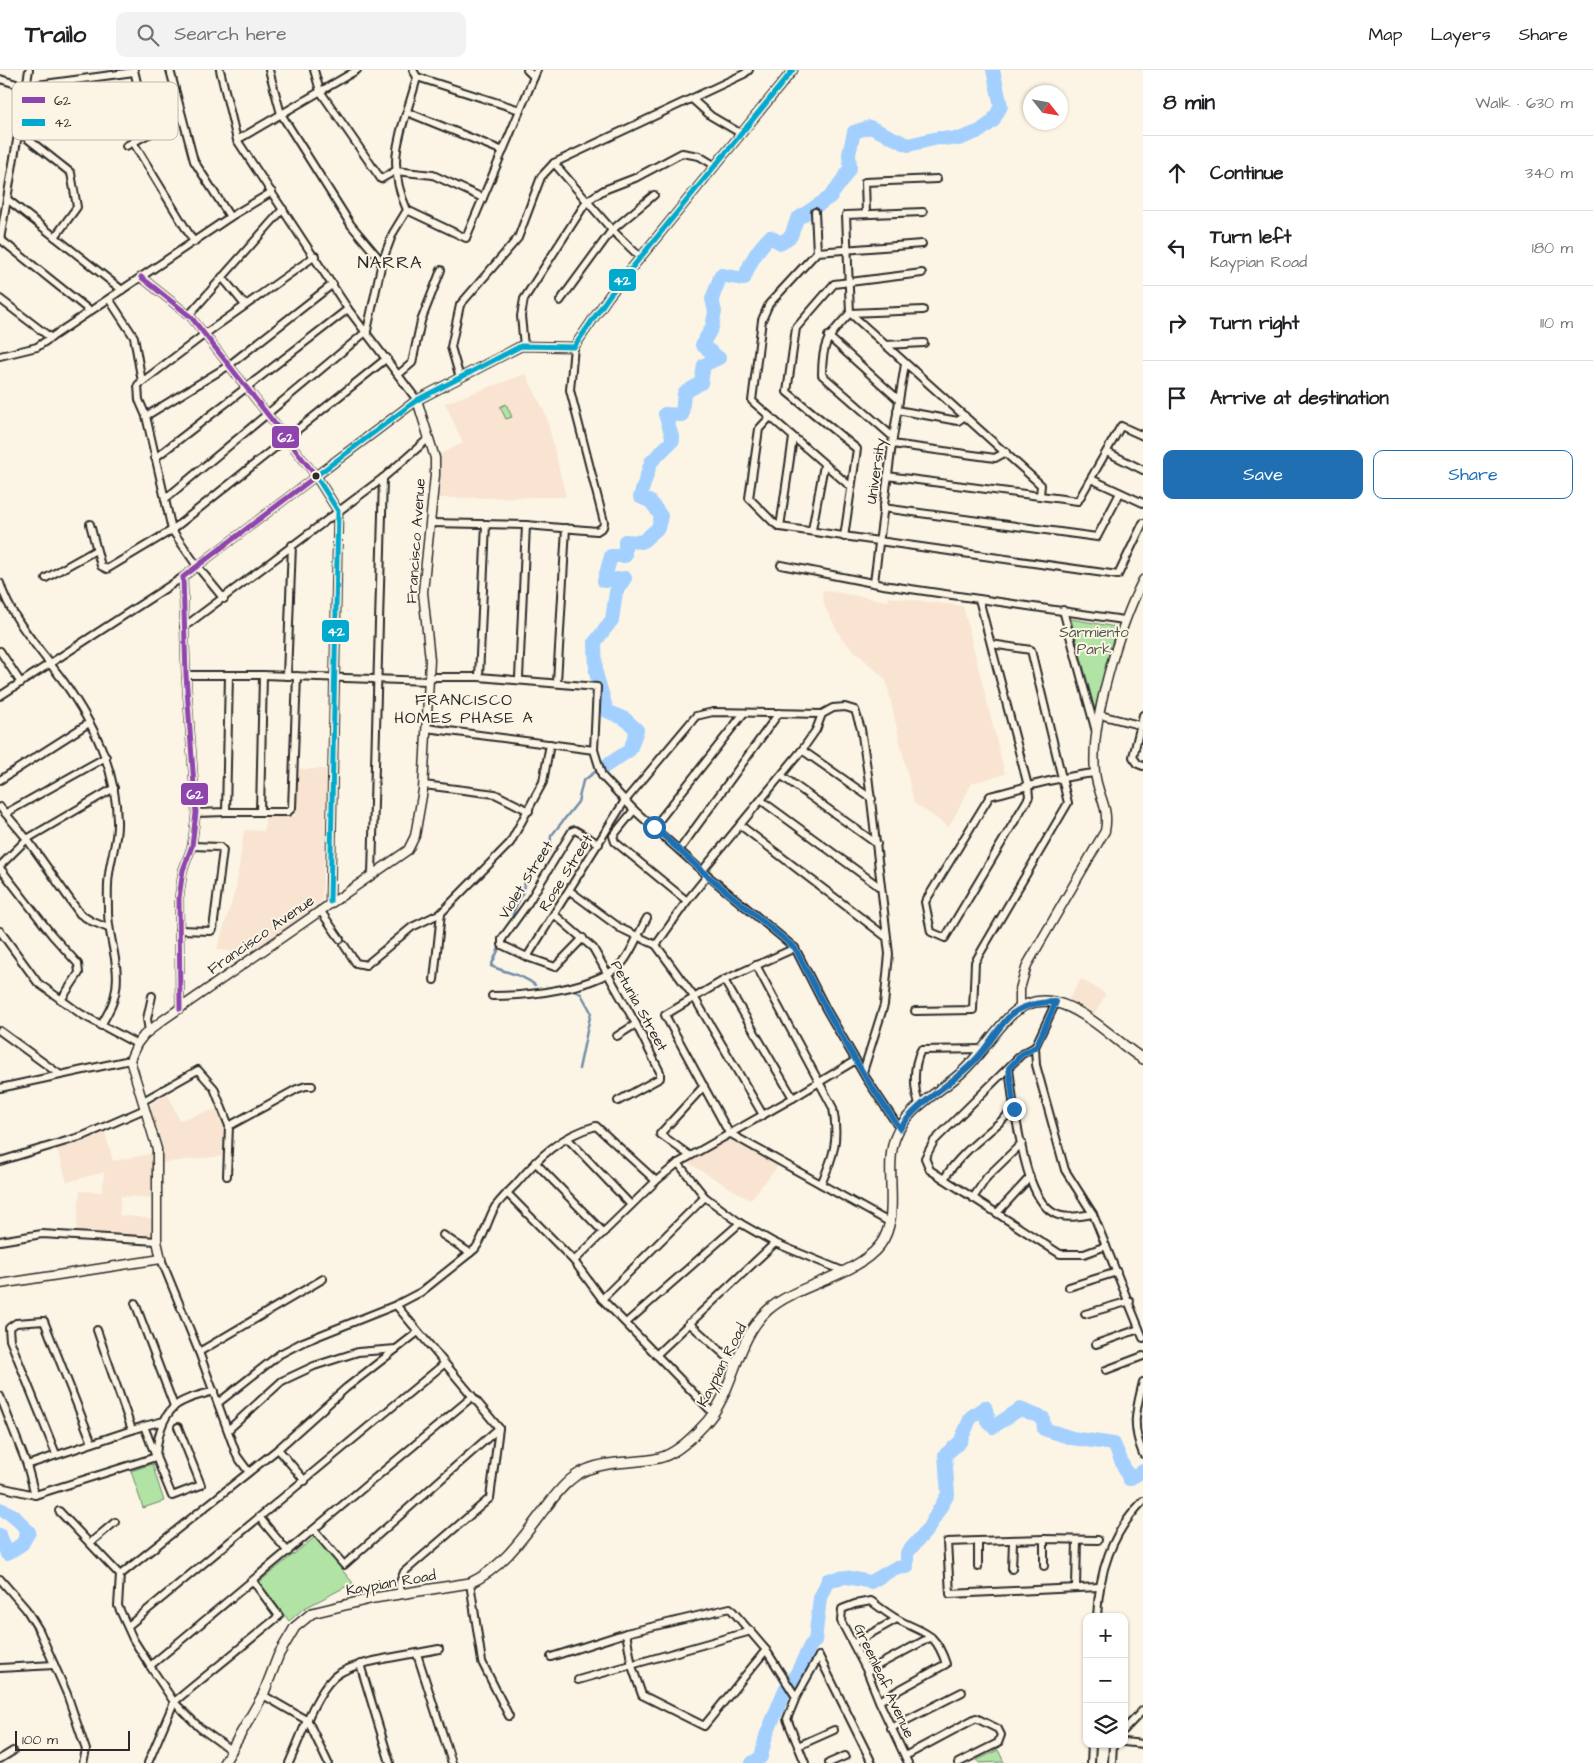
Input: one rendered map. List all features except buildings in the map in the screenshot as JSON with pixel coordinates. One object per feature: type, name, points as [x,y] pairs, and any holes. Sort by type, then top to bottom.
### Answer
[{"type":"main road","name":"Kaypian Road","points":[[224,1763],[263,1695],[279,1654],[295,1627],[312,1613],[470,1583],[490,1573],[505,1559],[561,1488],[585,1470],[608,1464],[662,1458],[678,1449],[714,1414],[723,1398],[735,1364],[768,1310],[843,1271],[878,1247],[886,1236],[889,1222],[890,1159],[894,1139],[920,1106],[952,1082],[976,1060],[1011,1015],[1020,1009],[1042,1002],[1056,1002],[1081,1012],[1143,1059]]},
{"type":"street","points":[[220,70],[236,140],[315,256],[348,309],[417,400]]},
{"type":"street","points":[[269,70],[281,114],[351,225],[382,262]]},
{"type":"street","points":[[314,70],[320,91],[381,179],[395,171],[434,175],[483,198]]},
{"type":"street","points":[[236,140],[357,70]]},
{"type":"street","points":[[413,70],[417,77],[520,110]]},
{"type":"street","points":[[527,70],[534,77]]},
{"type":"street","points":[[417,77],[399,138],[395,171],[407,210],[466,238],[537,70]]},
{"type":"street","points":[[460,378],[451,347],[460,305],[486,278],[518,238],[541,177],[554,163],[692,99],[749,70]]},
{"type":"street","points":[[431,523],[526,525],[597,531],[602,527],[604,522],[570,390],[574,347],[609,296],[792,70]]},
{"type":"street","points":[[58,82],[134,71]]},
{"type":"street","points":[[692,99],[711,116],[740,134]]},
{"type":"street","points":[[178,101],[194,161],[230,217]]},
{"type":"street","points":[[407,112],[503,151]]},
{"type":"street","points":[[178,118],[182,116]]},
{"type":"street","points":[[18,140],[0,240],[90,311]]},
{"type":"street","points":[[29,140],[66,168],[72,177],[77,207],[55,237]]},
{"type":"street","points":[[126,146],[137,140]]},
{"type":"street","points":[[133,142],[194,242]]},
{"type":"street","points":[[524,346],[521,316],[524,299],[587,201],[604,190],[635,178],[682,153],[699,156],[714,165]]},
{"type":"street","points":[[554,163],[612,230],[640,257]]},
{"type":"street","points":[[866,214],[865,182],[937,178]]},
{"type":"street","points":[[0,356],[37,347],[230,217],[272,192]]},
{"type":"street","points":[[560,300],[612,230],[654,195]]},
{"type":"street","points":[[8,199],[122,290]]},
{"type":"street","points":[[189,315],[283,209]]},
{"type":"street","points":[[164,499],[366,331],[382,262],[393,233],[407,210]]},
{"type":"street","points":[[815,212],[818,252]]},
{"type":"street","points":[[923,212],[846,215],[850,312],[828,336],[822,361],[822,375],[892,440],[995,458],[1006,452]]},
{"type":"street","points":[[851,487],[752,400],[762,320],[769,304],[818,252],[922,244]]},
{"type":"street","points":[[224,599],[197,566],[172,530],[146,416],[139,400],[138,385],[205,334],[315,256]]},
{"type":"street","points":[[399,374],[411,365],[421,321],[442,270]]},
{"type":"street","points":[[844,537],[857,449],[787,392],[796,328],[834,284],[922,273]]},
{"type":"street","points":[[141,277],[189,315],[205,334],[228,366],[316,476],[338,511],[330,902]]},
{"type":"street","points":[[222,278],[245,306]]},
{"type":"street","points":[[146,416],[228,366],[333,284]]},
{"type":"street","points":[[0,299],[50,338]]},
{"type":"street","points":[[109,299],[134,338],[142,382]]},
{"type":"street","points":[[155,458],[348,309]]},
{"type":"street","points":[[850,312],[923,310]]},
{"type":"street","points":[[850,312],[905,364],[1041,485],[1040,495]]},
{"type":"street","points":[[828,336],[899,400]]},
{"type":"street","points":[[885,344],[924,343]]},
{"type":"street","points":[[0,696],[183,577],[417,400],[524,346],[574,347]]},
{"type":"street","points":[[90,524],[101,566],[105,569],[172,530],[387,358]]},
{"type":"street","name":"University","points":[[874,582],[892,440],[905,364]]},
{"type":"street","name":"Francisco Avenue","points":[[130,1060],[137,1044],[149,1030],[227,978],[330,902],[408,850],[416,836],[424,786],[430,660],[423,592],[431,523],[435,458],[417,400]]},
{"type":"street","points":[[897,410],[958,421],[965,416]]},
{"type":"street","points":[[770,417],[760,429],[749,498],[780,527],[812,530],[844,537],[1118,575],[1143,523]]},
{"type":"street","points":[[887,476],[1040,495],[1078,502],[1121,426],[1143,436]]},
{"type":"street","points":[[780,527],[793,438]]},
{"type":"street","points":[[184,627],[224,599],[292,545],[383,478],[428,439]]},
{"type":"street","points":[[1107,452],[1143,470]]},
{"type":"street","points":[[812,530],[824,465]]},
{"type":"street","points":[[372,874],[383,478]]},
{"type":"street","points":[[1091,479],[1143,503]]},
{"type":"street","points":[[883,508],[1098,537],[1120,493]]},
{"type":"street","points":[[479,676],[486,524]]},
{"type":"street","points":[[519,678],[526,525]]},
{"type":"street","points":[[557,682],[566,528]]},
{"type":"street","points":[[287,676],[292,545]]},
{"type":"street","points":[[46,578],[96,550]]},
{"type":"street","points":[[781,566],[979,599],[1124,620]]},
{"type":"street","points":[[180,1009],[179,898],[183,870],[192,846],[196,813],[186,675],[183,577]]},
{"type":"street","points":[[1020,1009],[1020,989],[1027,965],[1105,832],[1108,818],[1106,806],[1095,773],[1096,734],[1124,620],[1143,580]]},
{"type":"street","points":[[0,583],[15,614],[88,723],[106,757],[114,788],[118,822],[116,848],[109,874],[108,928],[116,959],[117,978],[114,998],[101,1026]]},
{"type":"street","points":[[979,599],[1028,786],[1029,797],[945,938],[931,932],[925,902],[990,796],[1028,786],[1062,776],[1095,773]]},
{"type":"street","points":[[1063,610],[1096,734]]},
{"type":"street","points":[[915,1011],[973,1010],[975,962],[1068,803],[1031,650],[991,644]]},
{"type":"street","points":[[0,651],[21,684]]},
{"type":"street","points":[[186,675],[263,675],[428,681],[435,677],[479,676],[519,678],[597,687],[594,750],[602,776],[624,802],[795,948],[826,1009],[863,1072],[900,1129]]},
{"type":"street","points":[[226,812],[229,675]]},
{"type":"street","points":[[260,812],[263,675]]},
{"type":"street","points":[[196,813],[288,812],[292,808],[297,676]]},
{"type":"street","name":"Rose Street","points":[[527,958],[624,802],[696,716],[713,712],[822,714],[832,708],[845,707],[855,710],[861,729],[872,799]]},
{"type":"street","points":[[654,827],[744,712]]},
{"type":"street","points":[[680,850],[780,713]]},
{"type":"street","points":[[656,945],[740,825],[762,801],[802,750],[816,730],[822,714]]},
{"type":"street","points":[[1100,715],[1142,726]]},
{"type":"street","points":[[1143,715],[1142,726],[1133,758],[1138,764],[1143,766]]},
{"type":"street","points":[[0,780],[88,723]]},
{"type":"street","points":[[426,728],[594,750]]},
{"type":"street","points":[[320,910],[356,963],[366,965],[412,927],[441,913],[510,843],[543,782],[550,744]]},
{"type":"street","points":[[802,750],[872,799],[885,936],[889,954],[888,981],[884,1005],[863,1072]]},
{"type":"street","points":[[6,813],[106,757]]},
{"type":"street","points":[[782,776],[877,844]]},
{"type":"street","points":[[424,786],[495,794],[529,811]]},
{"type":"street","points":[[61,1000],[79,973],[78,964],[0,867],[27,839],[114,788]]},
{"type":"street","points":[[762,801],[881,888]]},
{"type":"street","points":[[0,808],[27,839],[80,914],[108,928]]},
{"type":"street","points":[[634,810],[613,836],[613,839],[687,901]]},
{"type":"street","points":[[740,825],[885,936]]},
{"type":"street","name":"Violet Street","points":[[527,958],[503,946],[502,940],[528,903],[572,831],[575,830],[599,844]]},
{"type":"street","points":[[180,930],[211,931],[213,929],[223,850],[220,847],[192,846]]},
{"type":"street","points":[[570,891],[607,919],[656,945],[694,996],[762,1115]]},
{"type":"street","points":[[434,980],[441,913]]},
{"type":"street","name":"Petunia Street","points":[[555,915],[593,948],[636,1024],[661,1076],[618,1101]]},
{"type":"street","points":[[492,996],[550,992],[577,985],[606,973],[624,960],[647,918]]},
{"type":"street","points":[[0,931],[38,983],[101,1026],[137,1044]]},
{"type":"street","points":[[527,958],[555,967],[583,938]]},
{"type":"street","points":[[795,948],[724,980],[694,996],[665,1015],[729,1133],[889,1222]]},
{"type":"street","points":[[756,965],[833,1108],[837,1127],[832,1161],[821,1184]]},
{"type":"street","points":[[724,980],[793,1098]]},
{"type":"street","points":[[149,1030],[147,1019],[152,996]]},
{"type":"street","points":[[1056,1002],[1036,1047],[1036,1065],[1065,1170],[1093,1214],[1130,1301],[1143,1338]]},
{"type":"street","points":[[617,1036],[636,1024]]},
{"type":"street","points":[[0,1031],[59,1074]]},
{"type":"street","points":[[1036,1047],[1022,1054],[934,1141],[926,1158],[930,1170],[1060,1254],[1084,1254],[1106,1246]]},
{"type":"street","points":[[920,1106],[915,1094],[915,1079],[921,1050],[984,1049]]},
{"type":"street","points":[[0,1088],[130,1060],[157,1149],[157,1241],[161,1259],[199,1352],[237,1456],[248,1471]]},
{"type":"street","points":[[574,1261],[678,1162],[793,1098],[856,1060]]},
{"type":"street","points":[[1009,1068],[1014,1109],[1030,1178],[1042,1203],[1052,1213],[1067,1217],[1093,1214]]},
{"type":"street","points":[[0,1161],[83,1136],[144,1105],[198,1070],[214,1088],[229,1126],[226,1176]]},
{"type":"street","points":[[229,1126],[297,1089],[312,1086]]},
{"type":"street","points":[[690,1155],[660,1134],[704,1086]]},
{"type":"street","points":[[944,1179],[969,1147],[992,1131],[1014,1109]]},
{"type":"street","points":[[218,1403],[280,1354],[303,1342],[396,1305],[421,1292],[470,1253],[482,1240],[496,1207],[507,1193],[550,1148],[567,1138],[596,1126],[656,1181]]},
{"type":"street","points":[[567,1138],[631,1205]]},
{"type":"street","points":[[972,1198],[987,1177],[1022,1143]]},
{"type":"street","points":[[535,1162],[604,1233]]},
{"type":"street","points":[[678,1162],[705,1197],[740,1223],[775,1243],[843,1271]]},
{"type":"street","points":[[997,1213],[1030,1178]]},
{"type":"street","points":[[507,1193],[574,1261],[602,1299],[714,1414]]},
{"type":"street","points":[[602,1299],[705,1197]]},
{"type":"street","points":[[626,1324],[740,1223]]},
{"type":"street","points":[[0,1241],[42,1234],[157,1241]]},
{"type":"street","points":[[443,1235],[470,1253]]},
{"type":"street","points":[[656,1355],[775,1243]]},
{"type":"street","points":[[0,1284],[161,1259]]},
{"type":"street","points":[[1069,1287],[1117,1272]]},
{"type":"street","points":[[199,1352],[260,1318],[300,1290],[323,1279]]},
{"type":"street","points":[[1085,1314],[1130,1301]]},
{"type":"street","points":[[135,1303],[174,1406]]},
{"type":"street","points":[[396,1305],[499,1428],[490,1498],[404,1572],[400,1582],[400,1595]]},
{"type":"street","points":[[56,1454],[10,1340],[9,1328],[16,1323],[44,1321],[92,1442]]},
{"type":"street","points":[[689,1323],[735,1364]]},
{"type":"street","points":[[1096,1344],[1139,1329]]},
{"type":"street","points":[[97,1330],[132,1430]]},
{"type":"street","points":[[120,1575],[248,1471],[278,1449],[346,1388],[418,1332]]},
{"type":"street","points":[[228,1430],[282,1381],[314,1366],[358,1352],[396,1349]]},
{"type":"street","points":[[1106,1370],[1143,1356]]},
{"type":"street","points":[[128,1626],[444,1364]]},
{"type":"street","points":[[1143,1382],[1135,1413],[1135,1433],[1143,1454]]},
{"type":"street","points":[[156,1458],[156,1444],[164,1421],[174,1406],[214,1391]]},
{"type":"street","points":[[0,1396],[27,1465],[35,1495]]},
{"type":"street","points":[[150,1666],[472,1397]]},
{"type":"street","points":[[27,1465],[92,1442],[164,1421]]},
{"type":"street","points":[[144,1426],[172,1496],[201,1485],[178,1427]]},
{"type":"street","points":[[314,1530],[344,1565],[499,1428]]},
{"type":"street","points":[[278,1449],[305,1481]]},
{"type":"street","points":[[0,1487],[35,1495],[156,1458]]},
{"type":"street","points":[[1097,1613],[1098,1587],[1106,1557],[1118,1532],[1143,1501]]},
{"type":"street","points":[[58,1511],[120,1575],[118,1606],[150,1666],[174,1702],[200,1728],[232,1751]]},
{"type":"street","points":[[260,1518],[288,1552]]},
{"type":"street","points":[[90,1543],[115,1522]]},
{"type":"street","points":[[1098,1540],[1044,1539],[947,1542],[950,1594],[1098,1587]]},
{"type":"street","points":[[1044,1539],[1044,1566]]},
{"type":"street","points":[[1076,1587],[1077,1540]]},
{"type":"street","points":[[1012,1569],[1013,1541]]},
{"type":"street","points":[[978,1542],[978,1568]]},
{"type":"street","points":[[0,1579],[30,1616],[54,1665],[86,1750],[83,1763]]},
{"type":"street","points":[[148,1763],[174,1702],[279,1616],[252,1581]]},
{"type":"street","points":[[470,1583],[482,1662],[509,1716]]},
{"type":"street","name":"Greenleaf Avenue","points":[[897,1619],[871,1601],[842,1609],[841,1621],[854,1643],[908,1763]]},
{"type":"street","points":[[551,1657],[626,1633],[730,1608],[766,1650],[795,1695]]},
{"type":"street","points":[[854,1643],[897,1619],[925,1631],[941,1650],[946,1664],[879,1701]]},
{"type":"street","points":[[578,1680],[751,1631]]},
{"type":"street","points":[[626,1633],[632,1666],[642,1695],[704,1726],[766,1650]]},
{"type":"street","points":[[867,1671],[931,1637]]},
{"type":"street","points":[[289,1763],[314,1707],[332,1679],[344,1670],[360,1664],[439,1649]]},
{"type":"street","points":[[417,1654],[452,1763]]},
{"type":"street","points":[[805,1763],[787,1719],[795,1695],[819,1656],[872,1763]]},
{"type":"street","points":[[360,1664],[390,1763]]},
{"type":"street","points":[[0,1668],[54,1665]]},
{"type":"street","points":[[891,1728],[962,1692]]},
{"type":"street","points":[[263,1695],[308,1721],[328,1763]]},
{"type":"street","points":[[1128,1726],[1143,1710]]},
{"type":"street","points":[[905,1756],[976,1718],[998,1729],[1001,1735],[998,1743],[958,1763]]},
{"type":"street","points":[[798,1746],[834,1730]]},
{"type":"street","points":[[1128,1742],[1143,1744]]},
{"type":"street","points":[[1092,1748],[1092,1763]]},
{"type":"street","points":[[1112,1763],[1113,1748]]},
{"type":"street","points":[[0,1759],[13,1751]]},
{"type":"street","points":[[829,1763],[845,1756]]},
{"type":"shaded area","points":[[526,374],[546,415],[566,497],[440,498],[438,455],[463,443],[445,403]]},
{"type":"shaded area","points":[[822,590],[888,601],[889,597],[963,606],[1005,774],[972,783],[949,827],[914,803],[886,680],[841,638],[824,605]]},
{"type":"shaded area","points":[[297,769],[328,769],[322,901],[256,950],[239,953],[217,949],[236,888],[244,830],[264,831],[265,817],[295,816]]},
{"type":"shaded area","points":[[1081,979],[1106,994],[1093,1016],[1068,1000]]},
{"type":"shaded area","points":[[168,1094],[179,1120],[217,1109],[224,1130],[222,1156],[161,1163],[159,1133],[147,1106]]},
{"type":"shaded area","points":[[105,1132],[113,1161],[155,1153],[154,1198],[121,1196],[119,1215],[153,1219],[152,1240],[76,1235],[80,1191],[102,1192],[104,1172],[67,1182],[57,1149]]},
{"type":"shaded area","points":[[730,1136],[779,1165],[750,1200],[685,1161]]},
{"type":"green space","points":[[506,404],[512,417],[506,419],[500,407]]},
{"type":"green space","name":"Sarmiento Park","points":[[1071,619],[1116,627],[1095,710]]},
{"type":"green space","points":[[152,1464],[164,1501],[143,1508],[131,1471]]},
{"type":"green space","points":[[315,1537],[353,1583],[303,1609],[289,1621],[259,1582]]},
{"type":"green space","points":[[998,1750],[1004,1762],[979,1763],[977,1760]]},
{"type":"waterway","points":[[604,767],[630,750],[637,730],[625,719],[607,711],[596,673],[595,642],[612,620],[616,592],[625,578],[604,581],[611,556],[625,556],[625,541],[642,542],[658,528],[661,516],[651,502],[640,497],[651,462],[673,440],[665,414],[682,415],[684,393],[701,383],[704,365],[719,358],[702,345],[712,327],[715,312],[712,299],[721,275],[744,279],[754,256],[770,237],[781,243],[791,236],[797,219],[830,197],[850,168],[849,154],[854,132],[870,127],[908,145],[938,138],[959,139],[980,131],[993,121],[1001,106],[993,70]]},
{"type":"waterway","points":[[511,924],[514,910],[523,891],[525,878],[550,850],[551,836],[578,802],[583,781],[595,772]]},
{"type":"waterway","points":[[501,944],[491,966],[519,976],[535,985]]},
{"type":"waterway","points":[[547,988],[564,986]]},
{"type":"waterway","points":[[569,988],[581,994],[591,1012],[579,1069]]},
{"type":"waterway","points":[[752,1763],[761,1757],[766,1736],[784,1692],[797,1673],[810,1646],[815,1641],[820,1598],[828,1580],[846,1577],[871,1582],[895,1568],[907,1567],[907,1553],[928,1529],[948,1494],[945,1455],[960,1442],[971,1417],[985,1407],[988,1415],[987,1421],[993,1427],[1020,1409],[1043,1418],[1044,1429],[1072,1438],[1114,1444],[1129,1479],[1143,1471]]},
{"type":"waterway","points":[[0,1509],[13,1515],[29,1532],[22,1544],[7,1554],[0,1535]]},
{"type":"transit line","name":"42","points":[[330,902],[338,511],[316,476],[417,400],[521,346],[574,347],[609,296],[793,70]]},
{"type":"transit line","name":"62","points":[[141,277],[191,317],[316,476],[183,577],[186,675],[196,813],[192,846],[183,870],[179,898],[180,1009]]},
{"type":"district","name":"NARRA","points":[[390,262]]},
{"type":"district","name":"FRANCISCO HOMES PHASE A","points":[[464,709]]},
{"type":"route","points":[[654,827],[702,871],[721,884],[795,948],[826,1009],[866,1078],[900,1129],[915,1110],[952,1082],[976,1060],[1011,1015],[1031,1005],[1042,1002],[1056,1002],[1036,1047],[1022,1054],[1009,1068],[1014,1109]]}]
